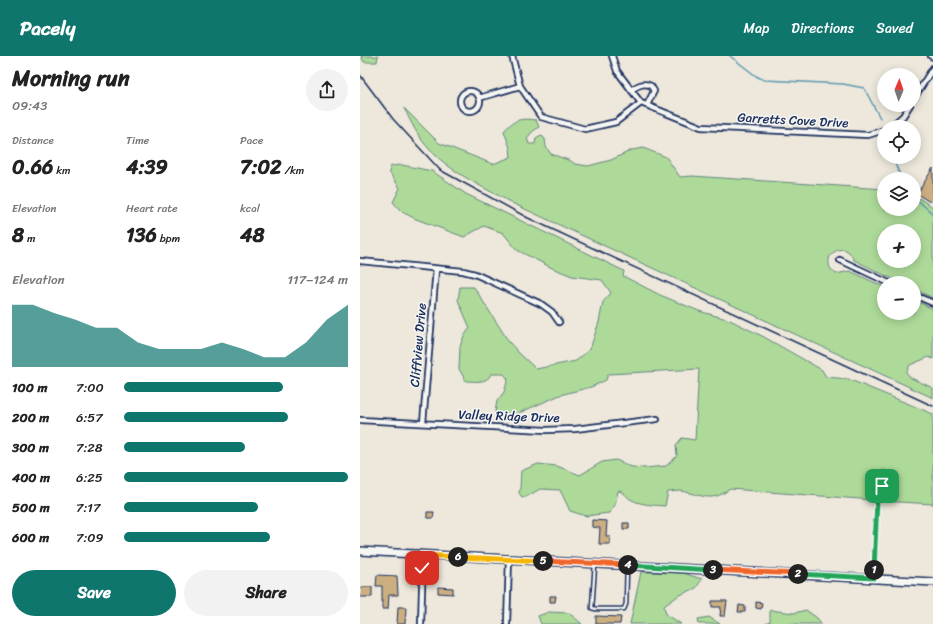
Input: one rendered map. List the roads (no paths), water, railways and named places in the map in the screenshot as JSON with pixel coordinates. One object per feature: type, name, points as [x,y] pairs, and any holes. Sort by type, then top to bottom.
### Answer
[{"type":"street","points":[[512,56],[520,86],[541,117],[585,129],[616,122],[641,103],[617,71],[612,56]]},
{"type":"street","points":[[921,87],[933,68]]},
{"type":"street","points":[[631,90],[640,84],[648,84],[651,86],[654,91],[647,105]]},
{"type":"street","points":[[479,98],[520,86]]},
{"type":"street","points":[[469,91],[475,93],[479,98],[480,101],[478,107],[473,111],[464,109],[460,103],[463,94],[469,91]]},
{"type":"street","name":"Garretts Cove Drive","points":[[641,103],[701,127],[868,135],[877,132]]},
{"type":"street","points":[[898,120],[906,112]]},
{"type":"street","points":[[840,260],[877,277]]},
{"type":"street","points":[[360,261],[463,271],[475,274],[541,304],[552,312],[559,322]]},
{"type":"street","name":"Cliffview Drive","points":[[422,423],[436,269]]},
{"type":"street","points":[[921,297],[933,303]]},
{"type":"street","name":"Valley Ridge Drive","points":[[360,420],[546,430],[575,430],[657,419]]},
{"type":"street","points":[[360,551],[933,582]]},
{"type":"street","points":[[421,624],[423,555]]},
{"type":"street","points":[[507,624],[509,559]]},
{"type":"lane","points":[[874,578],[877,499],[878,493],[882,486],[884,473]]},
{"type":"lane","points":[[595,564],[592,608],[624,609],[626,604],[627,565]]},
{"type":"waterway","points":[[730,56],[756,76],[764,80],[843,84],[864,88],[880,118]]},
{"type":"waterway","points":[[895,164],[899,172]]},
{"type":"waterway","points":[[921,203],[933,214]]},
{"type":"railway","points":[[360,75],[393,119],[440,170],[528,218],[933,406]]}]
